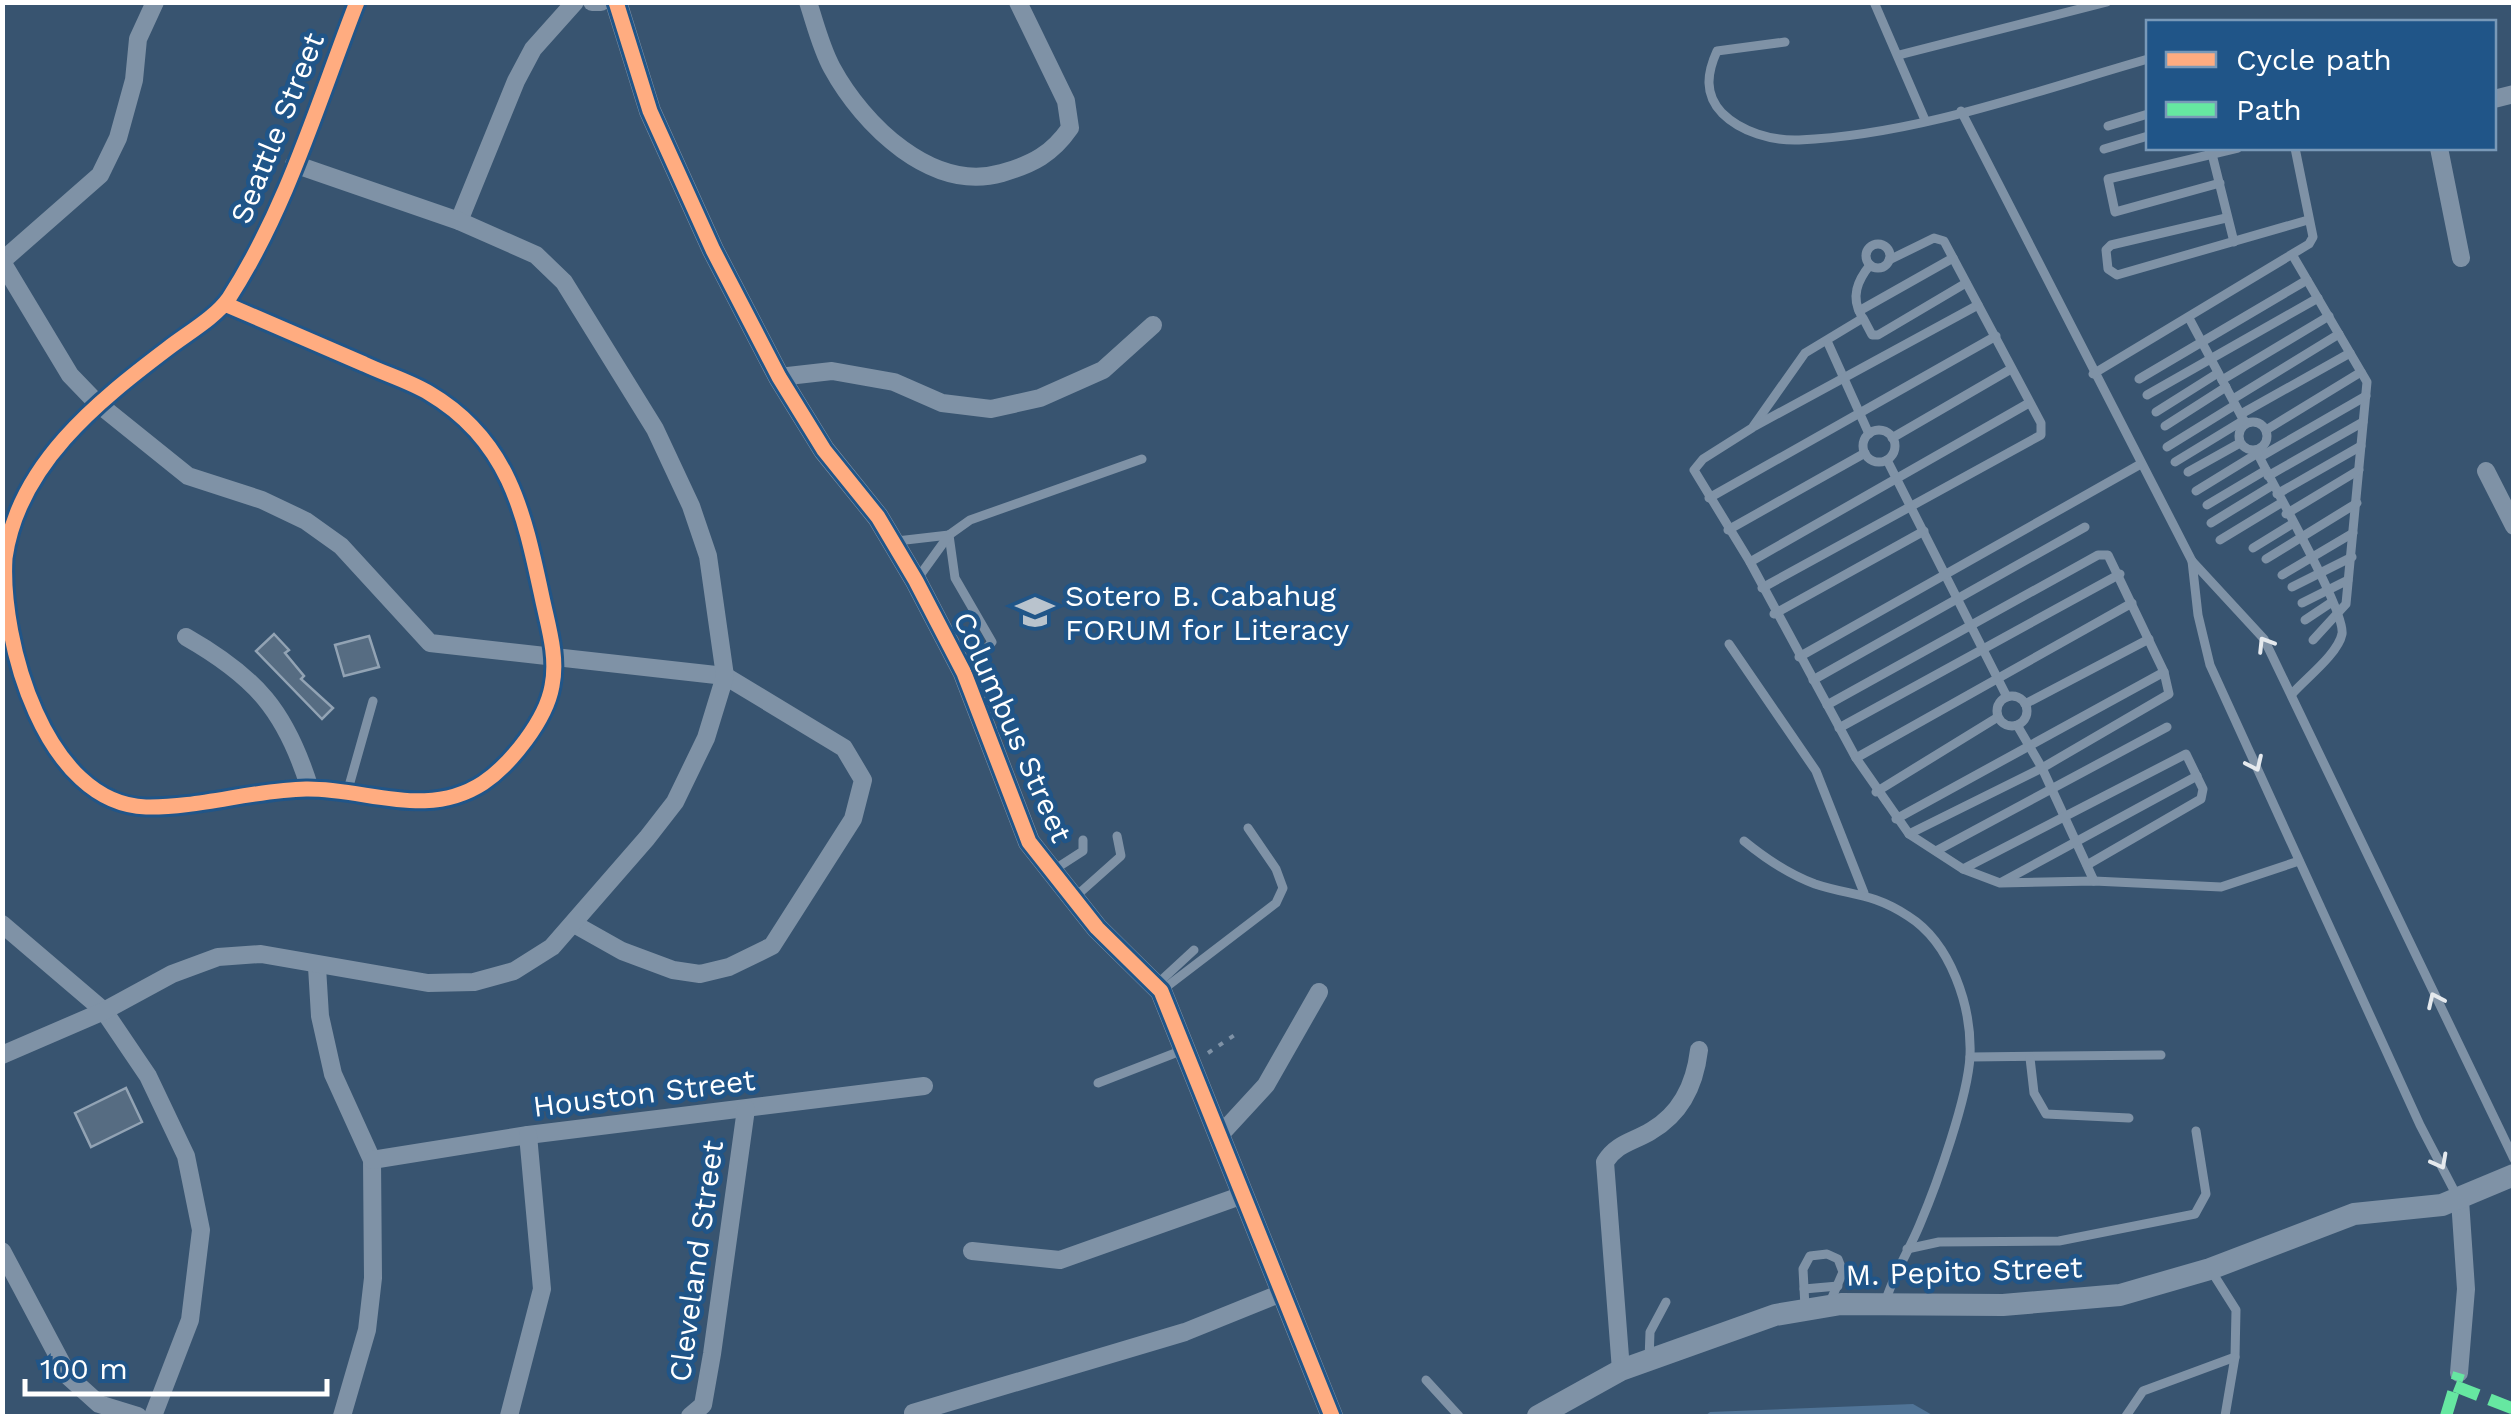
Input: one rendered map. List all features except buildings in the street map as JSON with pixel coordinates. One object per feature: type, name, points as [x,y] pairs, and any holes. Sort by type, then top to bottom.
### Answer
[{"type":"street","points":[[155,2],[138,39],[134,80],[118,138],[100,175],[2,261],[70,375],[96,402],[188,476],[262,500],[306,521],[341,546],[430,643],[725,676],[844,748],[863,780],[853,819],[772,946],[730,968],[700,974],[673,970],[622,951],[574,924]]},
{"type":"street","name":"Seattle Street","points":[[310,789],[144,807],[112,799],[82,778],[34,722],[8,635],[5,561],[15,516],[36,476],[96,402],[225,304],[268,231],[357,2]]},
{"type":"street","points":[[460,221],[516,81],[533,49],[575,2]]},
{"type":"street","points":[[592,2],[601,2]]},
{"type":"street","name":"Columbus Street","points":[[616,2],[650,111],[713,250],[779,377],[824,450],[893,542],[916,581],[964,673],[1029,842],[1072,900],[1158,988],[1332,1416]]},
{"type":"street","points":[[808,2],[832,68],[881,133],[925,164],[979,180],[1023,167],[1054,151],[1070,128],[1066,102],[1018,2]]},
{"type":"street","points":[[2440,150],[2461,258]]},
{"type":"street","points":[[2,1055],[104,1011],[172,974],[218,957],[261,954],[428,984],[474,982],[514,971],[552,948],[675,802],[706,738],[725,676],[708,556],[691,506],[656,429],[564,282],[536,255],[460,221],[294,164]]},
{"type":"street","points":[[186,636],[230,662],[262,690],[295,740],[310,789],[418,802],[447,800],[485,781],[536,724],[552,690],[555,658],[522,503],[503,466],[468,424],[430,393],[225,304]]},
{"type":"street","points":[[779,377],[832,371],[894,382],[942,403],[991,409],[1040,398],[1104,370],[1153,325]]},
{"type":"street","points":[[2486,470],[2514,526]]},
{"type":"street","points":[[2,924],[104,1011],[148,1076],[186,1156],[202,1230],[190,1320],[153,1416]]},
{"type":"street","points":[[317,967],[320,1016],[332,1074],[372,1160],[367,1330],[342,1416]]},
{"type":"street","points":[[1220,1135],[1266,1084],[1319,992]]},
{"type":"street","points":[[1621,1370],[1605,1162],[1614,1148],[1654,1130],[1683,1102],[1696,1080],[1698,1050]]},
{"type":"street","name":"Houston Street","points":[[372,1160],[528,1135],[924,1086]]},
{"type":"street","name":"Cleveland Street","points":[[690,1416],[703,1405],[746,1109]]},
{"type":"street","points":[[510,1416],[542,1289],[528,1135]]},
{"type":"street","name":"M. Pepito Street","points":[[1538,1416],[1584,1387],[1621,1370],[1776,1315],[1804,1300],[1833,1296],[1885,1304],[2003,1305],[2120,1295],[2210,1269],[2354,1214],[2460,1200],[2514,1175]]},
{"type":"street","points":[[972,1252],[1060,1260],[1243,1194]]},
{"type":"street","points":[[2459,1373],[2466,1289],[2460,1200]]},
{"type":"street","points":[[2,1251],[69,1378],[100,1404],[138,1416]]},
{"type":"street","points":[[913,1412],[1185,1332],[1284,1292]]},
{"type":"lane","points":[[1874,2],[1925,120]]},
{"type":"lane","points":[[1899,55],[2106,2]]},
{"type":"lane","points":[[1785,42],[1717,51],[1707,73],[1712,103],[1736,127],[1796,140],[1925,120],[2146,60]]},
{"type":"lane","points":[[1961,112],[2139,465],[2192,561],[2264,640],[2514,1159]]},
{"type":"lane","points":[[2108,126],[2146,115]]},
{"type":"lane","points":[[2104,149],[2146,137]]},
{"type":"lane","points":[[2220,183],[2119,212],[2112,206],[2108,180],[2229,150]]},
{"type":"lane","points":[[2093,374],[2293,256],[2313,237],[2295,150]]},
{"type":"lane","points":[[2212,154],[2234,242]]},
{"type":"lane","points":[[2226,218],[2112,246],[2106,250],[2108,268],[2117,274],[2308,220]]},
{"type":"lane","points":[[1762,588],[1914,509],[2042,436],[2041,423],[1944,241],[1934,238],[1880,268],[1870,265]]},
{"type":"lane","points":[[1889,260],[1887,248],[1876,244],[1866,254],[1870,265],[1856,290],[1861,314],[1872,335],[1966,283]]},
{"type":"lane","points":[[2293,256],[2367,382],[2346,604],[2313,640]]},
{"type":"lane","points":[[1752,428],[1799,360],[1828,343],[1861,314],[1953,258]]},
{"type":"lane","points":[[2139,379],[2307,280]]},
{"type":"lane","points":[[2147,395],[2318,298]]},
{"type":"lane","points":[[1978,306],[1752,428],[1703,459],[1694,470],[1750,562],[1774,614],[1838,728],[1876,792],[1909,834],[1963,869],[2000,883],[2094,881],[2221,887],[2299,861]]},
{"type":"lane","points":[[2156,412],[2222,380],[2329,316]]},
{"type":"lane","points":[[2188,318],[2240,412],[2266,430],[2266,440],[2258,453]]},
{"type":"lane","points":[[2175,462],[2339,334]]},
{"type":"lane","points":[[1708,498],[1996,336]]},
{"type":"lane","points":[[1828,343],[1862,412],[1869,434],[1864,442],[1865,453],[1872,460],[1887,460],[1894,452],[1892,438],[1884,432],[1869,434]]},
{"type":"lane","points":[[2167,447],[2350,353]]},
{"type":"lane","points":[[1892,438],[2011,369]]},
{"type":"lane","points":[[2266,430],[2362,372]]},
{"type":"lane","points":[[2164,426],[2222,380]]},
{"type":"lane","points":[[2196,491],[2366,396]]},
{"type":"lane","points":[[1750,562],[2028,403]]},
{"type":"lane","points":[[2240,412],[2240,443],[2258,453],[2327,588],[2343,630],[2339,642],[2292,694]]},
{"type":"lane","points":[[2220,540],[2275,490],[2363,422]]},
{"type":"lane","points":[[2188,472],[2240,443]]},
{"type":"lane","points":[[2212,523],[2361,446]]},
{"type":"lane","points":[[1728,530],[1865,453]]},
{"type":"lane","points":[[916,581],[949,535],[970,520],[1142,460]]},
{"type":"lane","points":[[1887,460],[1987,649],[2007,698]]},
{"type":"lane","points":[[1798,657],[2139,465]]},
{"type":"lane","points":[[2207,505],[2359,470]]},
{"type":"lane","points":[[2266,559],[2357,503]]},
{"type":"lane","points":[[2253,548],[2292,524]]},
{"type":"lane","points":[[1813,680],[2085,527]]},
{"type":"lane","points":[[1774,614],[1924,531]]},
{"type":"lane","points":[[2282,576],[2309,556],[2353,533]]},
{"type":"lane","points":[[893,542],[949,535]]},
{"type":"lane","points":[[949,535],[955,578],[992,642],[964,673]]},
{"type":"lane","points":[[1827,704],[2098,555],[2108,555],[2120,574],[2164,672],[2169,694],[2042,768],[1909,834]]},
{"type":"lane","points":[[2292,586],[2352,557]]},
{"type":"lane","points":[[2192,561],[2210,666],[2420,1125],[2460,1200]]},
{"type":"lane","points":[[1838,728],[2120,574]]},
{"type":"lane","points":[[2302,602],[2348,580]]},
{"type":"lane","points":[[1856,758],[2132,602]]},
{"type":"lane","points":[[2305,620],[2332,602]]},
{"type":"lane","points":[[2024,704],[2149,640]]},
{"type":"lane","points":[[1730,644],[1816,771],[1864,893]]},
{"type":"lane","points":[[1896,820],[2164,672]]},
{"type":"lane","points":[[2007,698],[2017,698],[2024,704],[2024,719],[2017,725],[2007,725],[1998,717],[1998,707],[2007,698]]},
{"type":"lane","points":[[346,793],[373,701]]},
{"type":"lane","points":[[1876,792],[1998,717]]},
{"type":"lane","points":[[2017,725],[2042,768],[2094,881]]},
{"type":"lane","points":[[1936,851],[2053,792],[2167,727]]},
{"type":"lane","points":[[1963,869],[2180,753],[2186,754],[2197,776],[2201,798],[2087,865]]},
{"type":"lane","points":[[2000,883],[2197,776]]},
{"type":"lane","points":[[1158,988],[1276,904],[1283,888],[1276,869],[1248,828]]},
{"type":"lane","points":[[1072,900],[1121,856],[1118,836]]},
{"type":"lane","points":[[1050,872],[1083,851],[1083,840]]},
{"type":"lane","points":[[1744,841],[1777,867],[1818,885],[1864,893],[1910,917],[1944,949],[1962,998],[1970,1057],[1934,1183],[1893,1274],[1885,1304]]},
{"type":"lane","points":[[1158,988],[1194,950]]},
{"type":"lane","points":[[1970,1057],[2160,1055]]},
{"type":"lane","points":[[1098,1083],[1189,1057]]},
{"type":"lane","points":[[2030,1058],[2034,1093],[2046,1114],[2129,1118]]},
{"type":"lane","points":[[1907,1250],[1939,1242],[2060,1240],[2195,1214],[2206,1194],[2196,1131]]},
{"type":"lane","points":[[1804,1300],[1803,1269],[1810,1256],[1827,1254],[1838,1259],[1843,1272],[1833,1296]]},
{"type":"lane","points":[[2210,1269],[2236,1310],[2236,1357],[2224,1416]]},
{"type":"lane","points":[[1649,1360],[1650,1332],[1666,1302]]},
{"type":"lane","points":[[2126,1416],[2143,1391],[2236,1357]]},
{"type":"lane","points":[[1426,1380],[1459,1416]]},
{"type":"path","points":[[1189,1057],[1239,1032]]},
{"type":"water","points":[[1913,1404],[1934,1416],[1705,1416],[1710,1412]]},
{"type":"marked path","points":[[2446,1416],[2459,1373]]},
{"type":"marked path","points":[[2455,1386],[2514,1409]]},
{"type":"cycle path","points":[[225,304],[429,393],[478,433],[509,481],[535,566],[554,675],[543,713],[516,753],[494,775],[462,794],[418,801],[306,789],[166,807],[111,799],[81,778],[56,749],[36,712],[21,672],[5,592],[5,558],[13,524],[44,465],[88,414],[223,305],[250,264],[285,191],[357,2]]},
{"type":"cycle path","points":[[616,2],[650,111],[713,250],[779,377],[824,450],[878,517],[916,581],[964,673],[1029,842],[1097,928],[1161,991],[1332,1416]]},
{"type":"place","name":"Sotero B. Cabahug FORUM for Literacy","points":[[1035,612]]}]
